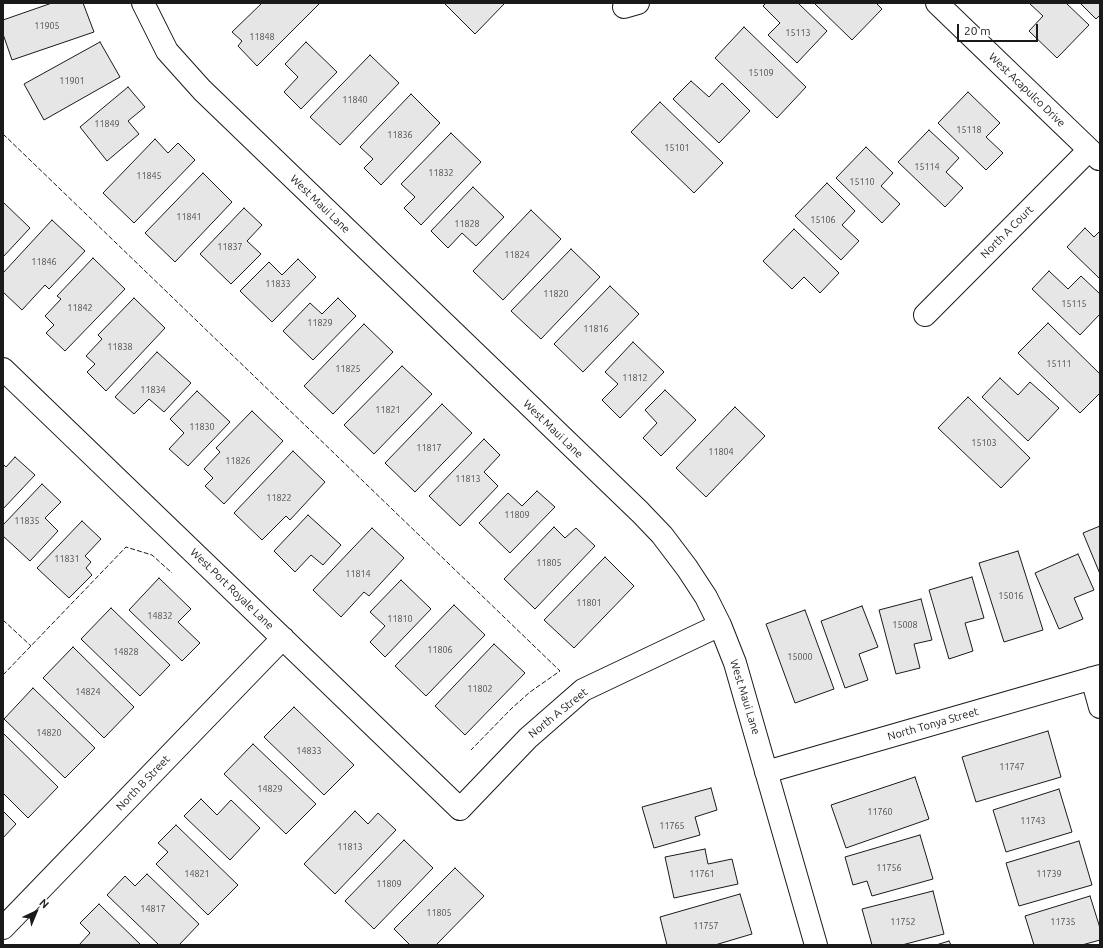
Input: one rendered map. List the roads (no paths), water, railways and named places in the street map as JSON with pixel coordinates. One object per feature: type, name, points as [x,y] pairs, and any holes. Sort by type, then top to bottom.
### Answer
[{"type":"street","name":"West Maui Lane","points":[[144,3],[167,51],[202,90],[662,535],[706,597],[720,625],[735,663],[816,945]]},
{"type":"street","name":"West Acapulco Drive","points":[[944,5],[1095,155]]},
{"type":"street","name":"North A Court","points":[[925,315],[1095,155]]},
{"type":"street","name":"West Port Royale Lane","points":[[3,369],[460,809]]},
{"type":"street","name":"North A Street","points":[[460,809],[528,738],[583,690],[720,625]]},
{"type":"street","name":"North B Street","points":[[3,928],[283,638]]},
{"type":"street","name":"North Tonya Street","points":[[766,772],[1096,677]]},
{"type":"street","points":[[1096,677],[1100,707]]}]
